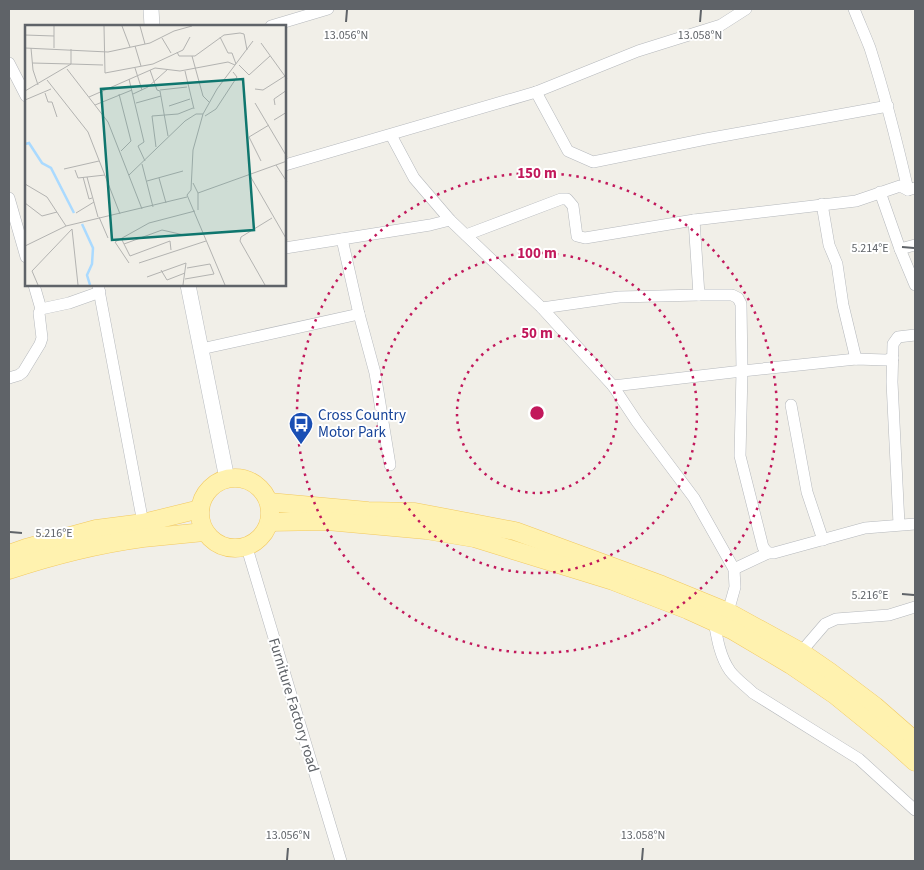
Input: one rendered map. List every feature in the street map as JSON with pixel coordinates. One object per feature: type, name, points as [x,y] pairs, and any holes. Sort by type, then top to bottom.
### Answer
[{"type":"main road","points":[[227,479],[244,479],[259,487],[269,502],[270,522],[262,538],[247,548],[223,548],[204,532],[200,521],[200,509],[204,495],[214,485],[227,479]]},
{"type":"main road","points":[[269,502],[368,511],[414,512],[515,531],[662,585],[721,617],[801,652],[875,706],[915,741]]},
{"type":"main road","points":[[9,554],[96,530],[144,523],[200,509]]},
{"type":"main road","points":[[270,522],[328,521],[426,530],[474,538],[614,581],[688,610],[721,617],[732,630],[835,695],[915,762]]},
{"type":"main road","points":[[9,570],[98,546],[142,538],[204,532]]},
{"type":"street","points":[[151,9],[152,25]]},
{"type":"street","points":[[274,25],[328,9]]},
{"type":"street","points":[[286,165],[536,92],[638,51],[721,26],[746,9]]},
{"type":"street","points":[[854,9],[869,47],[912,189]]},
{"type":"street","points":[[9,62],[25,94]]},
{"type":"street","points":[[536,92],[568,151],[593,162],[706,139],[888,106]]},
{"type":"street","points":[[391,135],[414,178],[450,220],[542,308],[613,386],[637,422],[694,498],[734,568],[735,587],[721,617],[718,641],[730,671],[754,693],[858,759],[915,810]]},
{"type":"street","points":[[466,235],[561,199],[567,200],[573,206],[577,236],[585,238],[694,220],[856,201],[900,186],[912,189]]},
{"type":"street","points":[[880,192],[915,286]]},
{"type":"street","points":[[9,198],[25,254]]},
{"type":"street","points":[[822,204],[829,245],[837,264],[843,305],[856,359]]},
{"type":"street","points":[[286,248],[430,225],[450,220]]},
{"type":"street","points":[[694,220],[699,295]]},
{"type":"street","points":[[342,239],[375,373],[390,465]]},
{"type":"street","points":[[900,249],[915,245]]},
{"type":"street","points":[[9,378],[24,372],[42,338],[39,313],[41,309],[34,286]]},
{"type":"street","points":[[188,286],[227,479]]},
{"type":"street","points":[[41,309],[69,303],[99,289],[144,523]]},
{"type":"street","points":[[542,308],[619,297],[732,295],[738,298],[741,304],[742,371],[740,456],[763,548],[768,553]]},
{"type":"street","points":[[202,350],[359,314]]},
{"type":"street","points":[[899,524],[892,382],[894,344],[898,337],[915,335]]},
{"type":"street","points":[[613,386],[856,359],[886,360],[894,358]]},
{"type":"street","points":[[790,404],[807,492],[823,540]]},
{"type":"street","points":[[734,568],[768,553],[865,528],[915,524]]},
{"type":"street","name":"Furniture Factory road","points":[[247,548],[341,861]]},
{"type":"street","points":[[801,652],[826,624],[836,619],[889,615],[915,607]]},
{"type":"place","name":"Cross Country Motor Park","points":[[301,445]]}]
